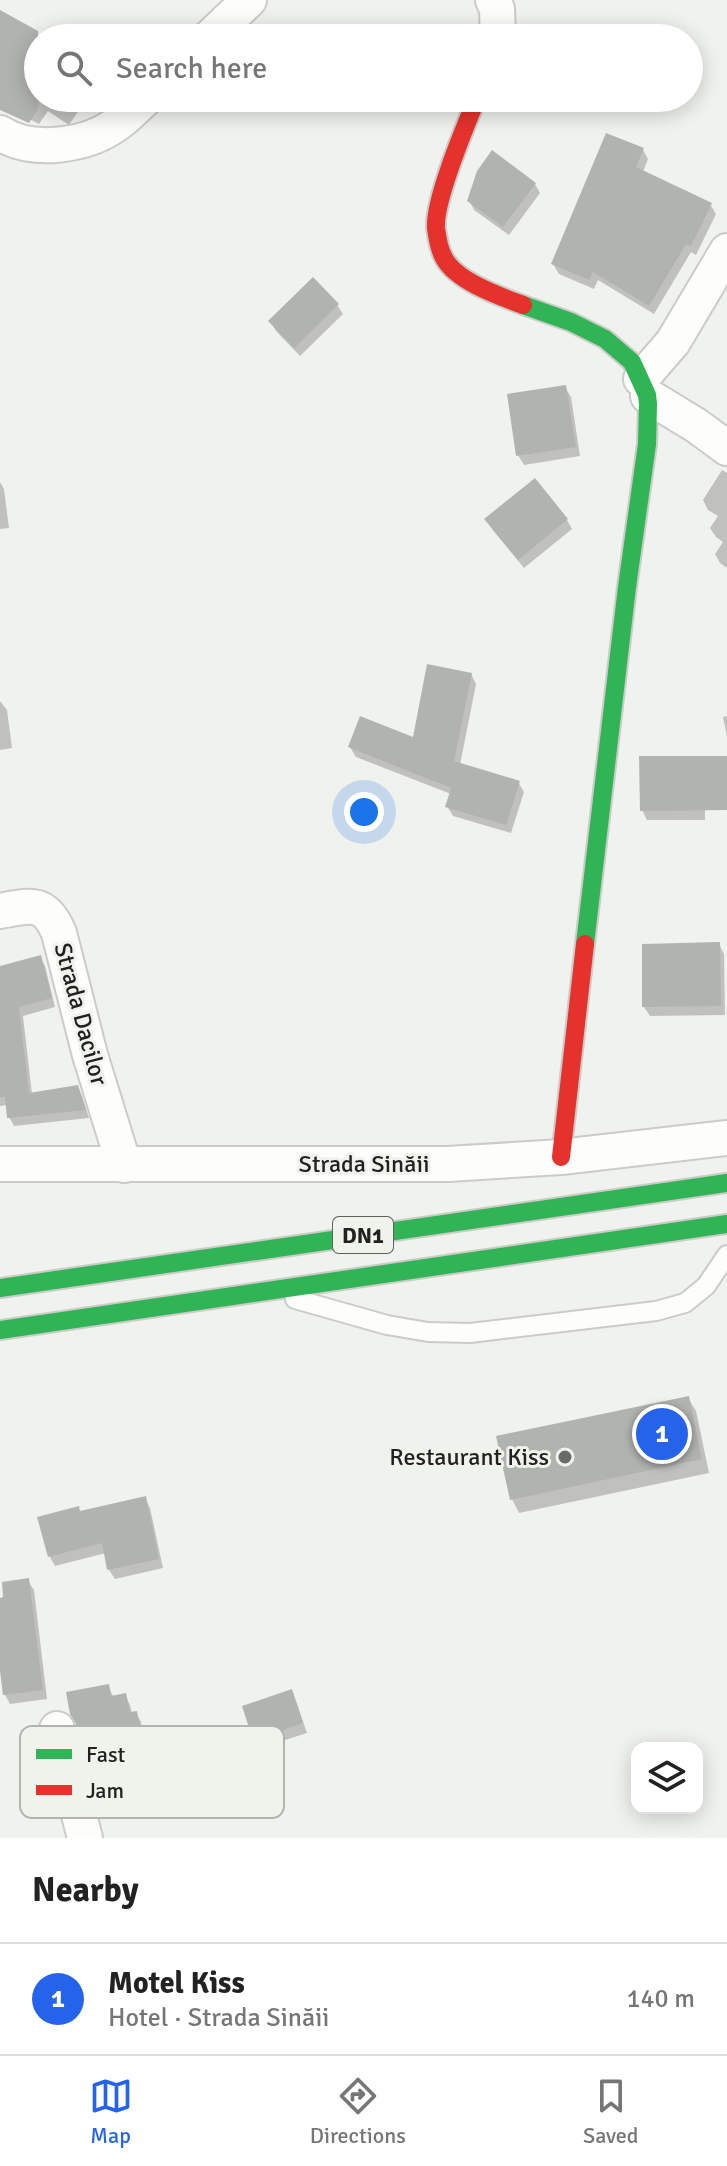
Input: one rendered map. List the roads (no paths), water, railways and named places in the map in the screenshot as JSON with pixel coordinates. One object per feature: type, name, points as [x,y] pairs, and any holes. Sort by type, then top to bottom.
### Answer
[{"type":"main road","points":[[472,112],[438,207],[436,233],[442,255],[458,276],[483,291],[588,328],[611,342],[630,360],[644,387],[648,438],[626,597],[561,1157]]},
{"type":"main road","name":"DN1","points":[[0,1288],[727,1183]]},
{"type":"main road","name":"DN1","points":[[0,1330],[727,1224]]},
{"type":"street","points":[[224,24],[249,0]]},
{"type":"street","points":[[493,0],[498,24]]},
{"type":"street","points":[[0,133],[7,138],[41,145],[64,145],[89,138],[116,125],[130,112]]},
{"type":"street","points":[[727,251],[644,387],[727,448]]},
{"type":"street","name":"Strada Dacilor","points":[[0,911],[34,907],[45,910],[53,920],[124,1165]]},
{"type":"street","name":"Strada Sinăii","points":[[0,1164],[448,1164],[561,1157],[727,1138]]},
{"type":"street","points":[[80,1818],[85,1838]]},
{"type":"lane","points":[[268,1290],[387,1325],[428,1332],[470,1333],[656,1311],[685,1303],[706,1286],[727,1255]]},
{"type":"place","name":"Motel Kiss","points":[[662,1434]]},
{"type":"place","name":"Restaurant Kiss","points":[[565,1457]]}]
